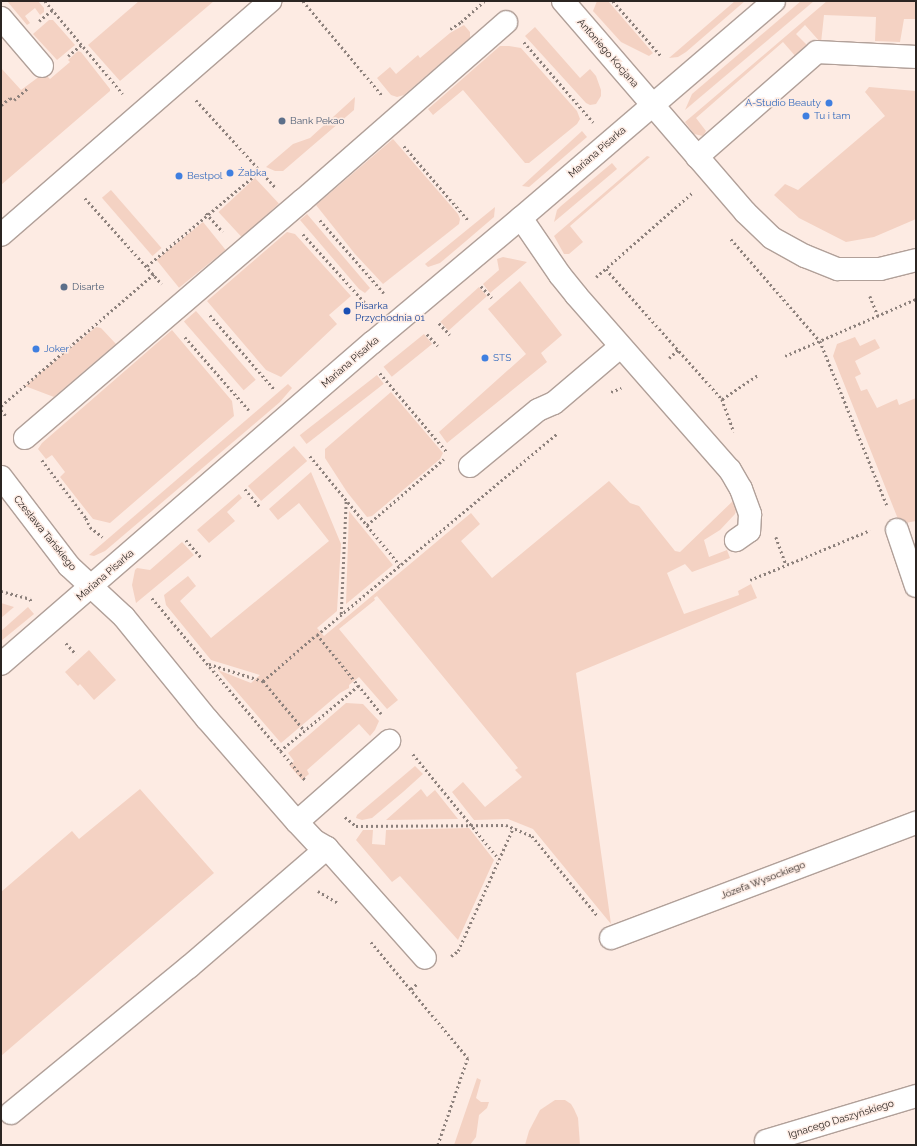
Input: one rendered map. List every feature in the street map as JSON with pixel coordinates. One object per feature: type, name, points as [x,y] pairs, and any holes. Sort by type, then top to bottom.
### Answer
[{"type":"street","points":[[1,235],[139,113],[270,1]]},
{"type":"street","name":"Antoniego Kocjana","points":[[563,1],[653,104],[696,157],[745,212],[772,238],[805,256],[838,269],[880,269],[916,260]]},
{"type":"street","name":"Mariana Pisarka","points":[[1,664],[92,587],[373,342],[521,218],[774,1]]},
{"type":"street","points":[[1,18],[42,66]]},
{"type":"street","points":[[25,438],[180,306],[506,22]]},
{"type":"street","points":[[696,157],[817,52],[916,58]]},
{"type":"street","points":[[521,218],[560,275],[576,295],[620,347],[730,470],[741,489],[750,514],[749,531],[736,540]]},
{"type":"street","points":[[470,466],[538,410],[554,403],[620,347]]},
{"type":"street","name":"Czesława Tańskiego","points":[[1,477],[69,566],[124,617],[197,708],[297,822],[315,841],[327,848],[425,958]]},
{"type":"street","points":[[894,524],[916,586]]},
{"type":"street","points":[[297,822],[389,741]]},
{"type":"street","name":"Józefa Wysockiego","points":[[611,938],[916,823]]},
{"type":"street","points":[[11,1113],[189,967],[327,848]]},
{"type":"street","name":"Ignacego Daszyńskiego","points":[[766,1141],[916,1096]]},
{"type":"path","points":[[44,1],[139,113]]},
{"type":"path","points":[[303,1],[470,221]]},
{"type":"path","points":[[450,29],[461,22],[484,1]]},
{"type":"path","points":[[613,1],[662,57]]},
{"type":"path","points":[[506,22],[591,119]]},
{"type":"path","points":[[178,81],[294,207],[384,293]]},
{"type":"path","points":[[147,266],[260,171]]},
{"type":"path","points":[[66,177],[147,266],[180,306],[249,410]]},
{"type":"path","points":[[688,188],[697,199]]},
{"type":"path","points":[[576,295],[692,193]]},
{"type":"path","points":[[294,207],[368,307]]},
{"type":"path","points":[[726,234],[820,341],[894,524],[880,525],[750,580]]},
{"type":"path","points":[[1,406],[154,274]]},
{"type":"path","points":[[481,286],[492,298]]},
{"type":"path","points":[[785,356],[916,299]]},
{"type":"path","points":[[180,306],[274,389]]},
{"type":"path","points":[[438,323],[450,335]]},
{"type":"path","points":[[427,334],[438,346]]},
{"type":"path","points":[[607,394],[647,376],[678,350]]},
{"type":"path","points":[[367,525],[449,454],[380,373]]},
{"type":"path","points":[[722,399],[758,375]]},
{"type":"path","points":[[1,410],[25,438],[86,518],[90,527],[103,537]]},
{"type":"path","points":[[263,681],[564,428]]},
{"type":"path","points":[[310,456],[400,565]]},
{"type":"path","points":[[242,486],[260,507]]},
{"type":"path","points":[[341,614],[346,499]]},
{"type":"path","points":[[186,540],[201,557]]},
{"type":"path","points":[[1,591],[30,599]]},
{"type":"path","points":[[317,635],[383,716]]},
{"type":"path","points":[[208,664],[263,681],[305,731]]},
{"type":"path","points":[[280,751],[358,686]]},
{"type":"path","points":[[412,752],[499,859]]},
{"type":"path","points":[[447,960],[458,951],[513,828]]},
{"type":"path","points":[[274,893],[320,891],[342,909]]},
{"type":"path","points":[[367,937],[468,1058],[438,1145]]},
{"type":"path","points":[[411,989],[423,979]]},
{"type":"shaded area","points":[[7,1],[38,1],[44,8],[44,12],[40,15],[35,8],[25,16],[30,23],[27,25]]},
{"type":"shaded area","points":[[139,1],[214,1],[120,81],[88,45]]},
{"type":"shaded area","points":[[597,1],[608,1],[653,53],[649,56],[621,42],[593,11]]},
{"type":"shaded area","points":[[735,1],[745,1],[686,52],[678,57],[669,58]]},
{"type":"shaded area","points":[[801,1],[814,1],[685,110],[692,94]]},
{"type":"shaded area","points":[[827,1],[916,1],[916,19],[904,19],[900,42],[875,41],[876,17],[824,15],[821,43],[805,25],[796,34],[809,47],[797,58],[783,42],[696,118],[706,131],[703,136],[694,134],[685,122]]},
{"type":"shaded area","points":[[49,20],[53,20],[75,45],[57,60],[33,34]]},
{"type":"shaded area","points":[[464,25],[470,32],[470,38],[404,95],[397,97],[391,95],[377,78],[390,67],[396,74],[418,55],[420,58],[450,33]]},
{"type":"shaded area","points":[[535,27],[580,78],[590,69],[596,76],[601,90],[601,96],[596,104],[590,105],[586,103],[525,36]]},
{"type":"shaded area","points":[[500,46],[521,48],[577,111],[580,119],[577,124],[529,163],[525,163],[463,90],[433,115],[428,109]]},
{"type":"shaded area","points":[[78,51],[81,52],[110,91],[1,185],[1,68],[21,90],[44,73],[50,79],[70,62],[68,60]]},
{"type":"shaded area","points":[[869,87],[916,91],[916,219],[874,237],[846,242],[799,218],[774,195],[785,184],[798,190],[885,116],[865,92]]},
{"type":"shaded area","points":[[355,97],[354,110],[283,171],[275,171],[266,167],[293,144],[310,138]]},
{"type":"shaded area","points":[[582,131],[587,137],[529,187],[522,186]]},
{"type":"shaded area","points":[[393,139],[458,214],[460,219],[459,224],[383,284],[355,254],[316,205]]},
{"type":"shaded area","points":[[647,156],[650,157],[570,226],[583,242],[569,254],[564,254],[554,236]]},
{"type":"shaded area","points":[[612,163],[617,169],[554,222],[557,210]]},
{"type":"shaded area","points":[[255,178],[279,204],[242,238],[218,212]]},
{"type":"shaded area","points":[[111,190],[162,248],[152,256],[102,198]]},
{"type":"shaded area","points":[[495,207],[494,217],[440,263],[428,267],[425,264]]},
{"type":"shaded area","points":[[307,214],[370,288],[365,293],[359,289],[300,220]]},
{"type":"shaded area","points":[[203,222],[226,250],[179,288],[156,260]]},
{"type":"shaded area","points":[[287,232],[295,234],[351,296],[329,315],[337,324],[281,377],[266,370],[207,301]]},
{"type":"shaded area","points":[[503,257],[527,262],[490,293],[483,284],[499,270],[497,259]]},
{"type":"shaded area","points":[[520,281],[562,335],[541,353],[547,362],[447,443],[439,432],[526,354],[488,309]]},
{"type":"shaded area","points":[[479,287],[487,296],[448,331],[440,322]]},
{"type":"shaded area","points":[[196,311],[256,380],[244,390],[184,321]]},
{"type":"shaded area","points":[[96,327],[101,328],[116,344],[54,397],[25,386]]},
{"type":"shaded area","points":[[172,330],[232,401],[234,416],[110,523],[93,519],[60,477],[65,472],[52,455],[46,459],[38,449],[42,443]]},
{"type":"shaded area","points":[[424,334],[432,344],[392,377],[384,367]]},
{"type":"shaded area","points":[[855,337],[860,346],[875,339],[880,348],[855,361],[861,374],[855,377],[861,391],[867,389],[877,408],[897,399],[899,405],[916,398],[916,521],[900,524],[833,356],[837,344]]},
{"type":"shaded area","points":[[377,375],[384,384],[307,444],[300,435]]},
{"type":"shaded area","points":[[288,384],[292,388],[280,402],[105,551],[94,556],[89,555]]},
{"type":"shaded area","points":[[391,392],[443,453],[440,459],[372,516],[367,517],[347,492],[325,458],[325,449]]},
{"type":"shaded area","points":[[294,446],[307,461],[261,501],[248,486]]},
{"type":"shaded area","points":[[311,472],[341,544],[337,611],[317,628],[324,636],[471,513],[480,524],[461,541],[492,578],[609,481],[630,503],[639,506],[675,551],[680,552],[736,498],[738,504],[735,514],[720,530],[704,540],[709,557],[727,550],[730,558],[692,572],[685,564],[667,573],[684,614],[739,595],[738,591],[751,584],[757,598],[576,673],[611,924],[533,829],[508,819],[474,820],[452,792],[463,782],[485,807],[522,777],[515,770],[518,768],[377,596],[374,598],[375,600],[339,629],[398,700],[387,709],[359,677],[349,685],[349,688],[340,693],[281,743],[218,670],[251,683],[260,675],[211,660],[166,605],[164,595],[188,576],[196,586],[180,601],[211,638],[329,541],[299,503],[278,520],[269,509]]},
{"type":"shaded area","points":[[239,494],[242,498],[227,512],[235,521],[209,543],[197,530]]},
{"type":"shaded area","points":[[349,511],[393,565],[346,604]]},
{"type":"shaded area","points":[[182,542],[194,555],[136,603],[132,585],[135,570],[137,568],[150,570]]},
{"type":"shaded area","points":[[1,603],[14,607],[1,618]]},
{"type":"shaded area","points":[[28,607],[34,614],[1,641],[1,631]]},
{"type":"shaded area","points":[[89,650],[116,680],[94,700],[80,684],[78,686],[65,672]]},
{"type":"shaded area","points":[[346,703],[363,704],[379,721],[375,730],[370,736],[359,724],[307,770],[309,774],[302,780],[289,765],[294,761],[288,753]]},
{"type":"shaded area","points":[[415,766],[423,774],[403,792],[372,818],[362,820],[356,818],[357,815]]},
{"type":"shaded area","points":[[140,789],[214,873],[1,1056],[1,892],[72,831],[79,839]]},
{"type":"shaded area","points":[[421,789],[427,797],[435,790],[458,819],[386,820]]},
{"type":"shaded area","points":[[469,828],[494,860],[458,940],[400,876],[392,882],[356,840],[363,830],[373,830],[372,844],[385,845],[386,830]]},
{"type":"shaded area","points":[[477,1078],[481,1080],[476,1098],[481,1102],[489,1102],[487,1108],[479,1115],[476,1137],[470,1145],[454,1145]]},
{"type":"shaded area","points":[[555,1100],[565,1100],[571,1104],[574,1109],[578,1118],[580,1145],[525,1145],[529,1131],[540,1110]]},
{"type":"place","name":"A-Studio Beauty","points":[[829,103]]},
{"type":"place","name":"Tu i tam","points":[[806,116]]},
{"type":"place","name":"Bank Pekao","points":[[282,121]]},
{"type":"place","name":"Żabka","points":[[230,173]]},
{"type":"place","name":"Bestpol","points":[[179,176]]},
{"type":"place","name":"Disarte","points":[[64,287]]},
{"type":"place","name":"Pisarka Przychodnia 01","points":[[347,311]]},
{"type":"place","name":"Joker","points":[[36,349]]},
{"type":"place","name":"STS","points":[[485,358]]}]
